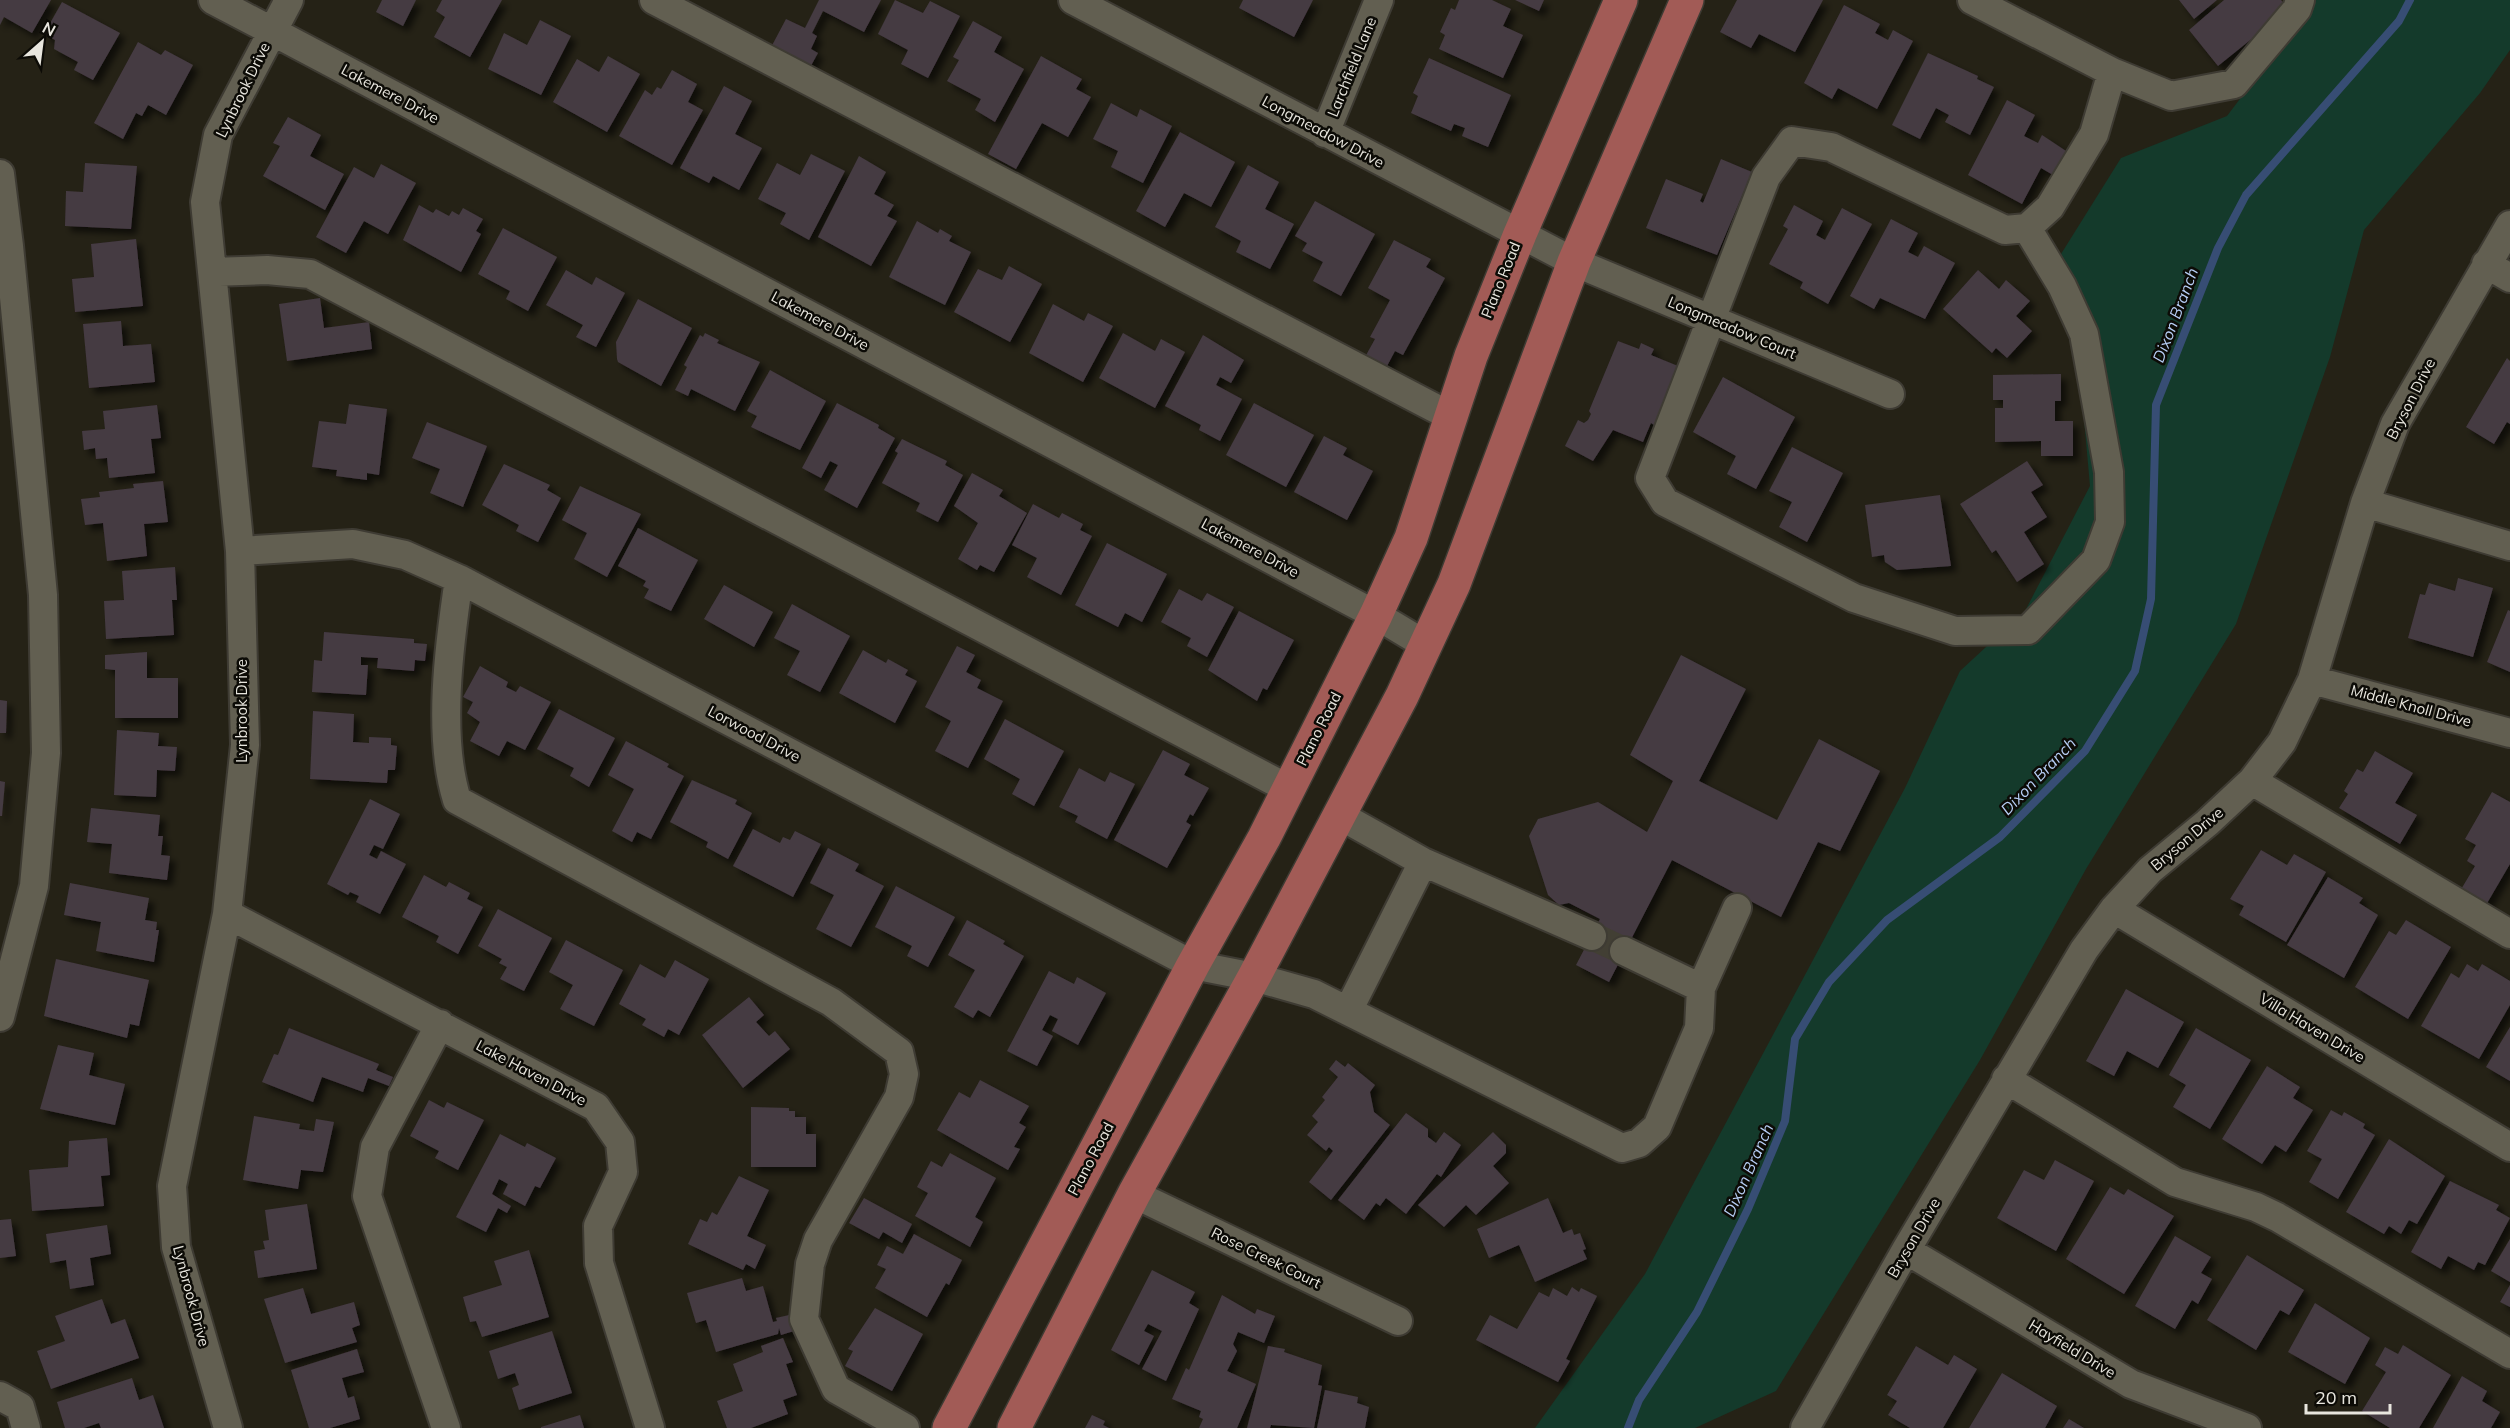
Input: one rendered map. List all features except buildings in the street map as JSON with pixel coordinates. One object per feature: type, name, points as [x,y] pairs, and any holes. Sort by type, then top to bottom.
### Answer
[{"type":"main road","name":"Plano Road","points":[[949,1428],[1193,965],[1289,789],[1376,615],[1411,538],[1471,356],[1520,234],[1621,0]]},
{"type":"main road","points":[[1014,1428],[1134,1194],[1254,977],[1340,815],[1426,645],[1472,541],[1510,429],[1574,262],[1687,0]]},
{"type":"street","name":"Lakemere Drive","points":[[213,0],[1376,615],[1426,645]]},
{"type":"street","name":"Lynbrook Drive","points":[[228,1428],[176,1247],[172,1186],[227,914],[244,745],[240,550],[205,202],[218,135],[289,0]]},
{"type":"street","points":[[654,0],[1452,417]]},
{"type":"street","name":"Longmeadow Drive","points":[[1073,0],[1574,262]]},
{"type":"street","name":"Larchfield Lane","points":[[1325,133],[1378,0]]},
{"type":"street","points":[[1972,0],[2112,72],[2171,96],[2234,84],[2297,9],[2300,0]]},
{"type":"street","points":[[2027,228],[2062,286],[2084,334],[2109,472],[2110,522],[2096,560],[2028,630],[1955,631],[1854,598],[1665,502],[1650,478],[1766,177],[1792,141],[1831,147],[2005,230],[2027,228],[2050,207],[2094,134],[2112,72]]},
{"type":"street","points":[[0,174],[9,246],[42,595],[46,753],[34,886],[0,1017]]},
{"type":"street","name":"Bryson Drive","points":[[1814,1425],[1906,1250],[2084,950],[2114,909],[2150,870],[2252,782],[2282,742],[2312,680],[2365,503],[2396,424],[2498,271],[2510,225]]},
{"type":"street","name":"Longmeadow Court","points":[[1574,262],[1890,394]]},
{"type":"street","points":[[212,272],[267,270],[310,274],[1289,789]]},
{"type":"street","points":[[2365,503],[2510,546]]},
{"type":"street","name":"Lorwood Drive","points":[[240,550],[353,544],[405,555],[459,579],[1193,965],[1254,977],[1314,994],[1622,1148],[1639,1143],[1657,1127],[1699,1028],[1701,988]]},
{"type":"street","points":[[459,579],[452,625],[446,750],[457,800],[831,1002],[899,1052],[904,1074],[899,1097],[818,1240],[810,1264],[804,1319],[836,1389],[905,1428]]},
{"type":"street","name":"Middle Knoll Drive","points":[[2312,680],[2510,733]]},
{"type":"street","points":[[2252,782],[2510,934]]},
{"type":"street","points":[[1340,815],[1423,862],[1592,936]]},
{"type":"street","points":[[1348,1011],[1423,862]]},
{"type":"street","points":[[1624,951],[1701,988],[1737,908]]},
{"type":"street","name":"Villa Haven Drive","points":[[2114,909],[2510,1147]]},
{"type":"street","name":"Lake Haven Drive","points":[[227,914],[596,1107],[620,1142],[623,1172],[598,1226],[599,1263],[650,1428]]},
{"type":"street","points":[[440,1024],[375,1147],[367,1196],[446,1428]]},
{"type":"street","points":[[2006,1079],[2175,1182],[2256,1207],[2277,1217],[2510,1354]]},
{"type":"street","name":"Rose Creek Court","points":[[1134,1194],[1398,1321]]},
{"type":"street","name":"Hayfield Drive","points":[[1906,1250],[2131,1384],[2247,1428]]},
{"type":"street","points":[[0,1396],[20,1407],[26,1428]]},
{"type":"green space","points":[[2315,0],[2510,0],[2510,50],[2480,93],[2364,230],[2330,357],[2236,624],[2086,869],[1980,1060],[1776,1391],[1695,1428],[1535,1428],[1645,1274],[1905,788],[1960,671],[2025,611],[2090,486],[2079,363],[2061,254],[2121,158],[2227,116]]},
{"type":"waterway","name":"Dixon Branch","points":[[1628,1428],[1639,1400],[1697,1312],[1748,1209],[1785,1121],[1795,1039],[1829,982],[1887,920],[2000,837],[2085,751],[2135,671],[2151,599],[2156,405],[2218,248],[2246,195],[2399,21],[2410,0]]},
{"type":"tunnel","points":[[1592,936],[1624,951]]}]
